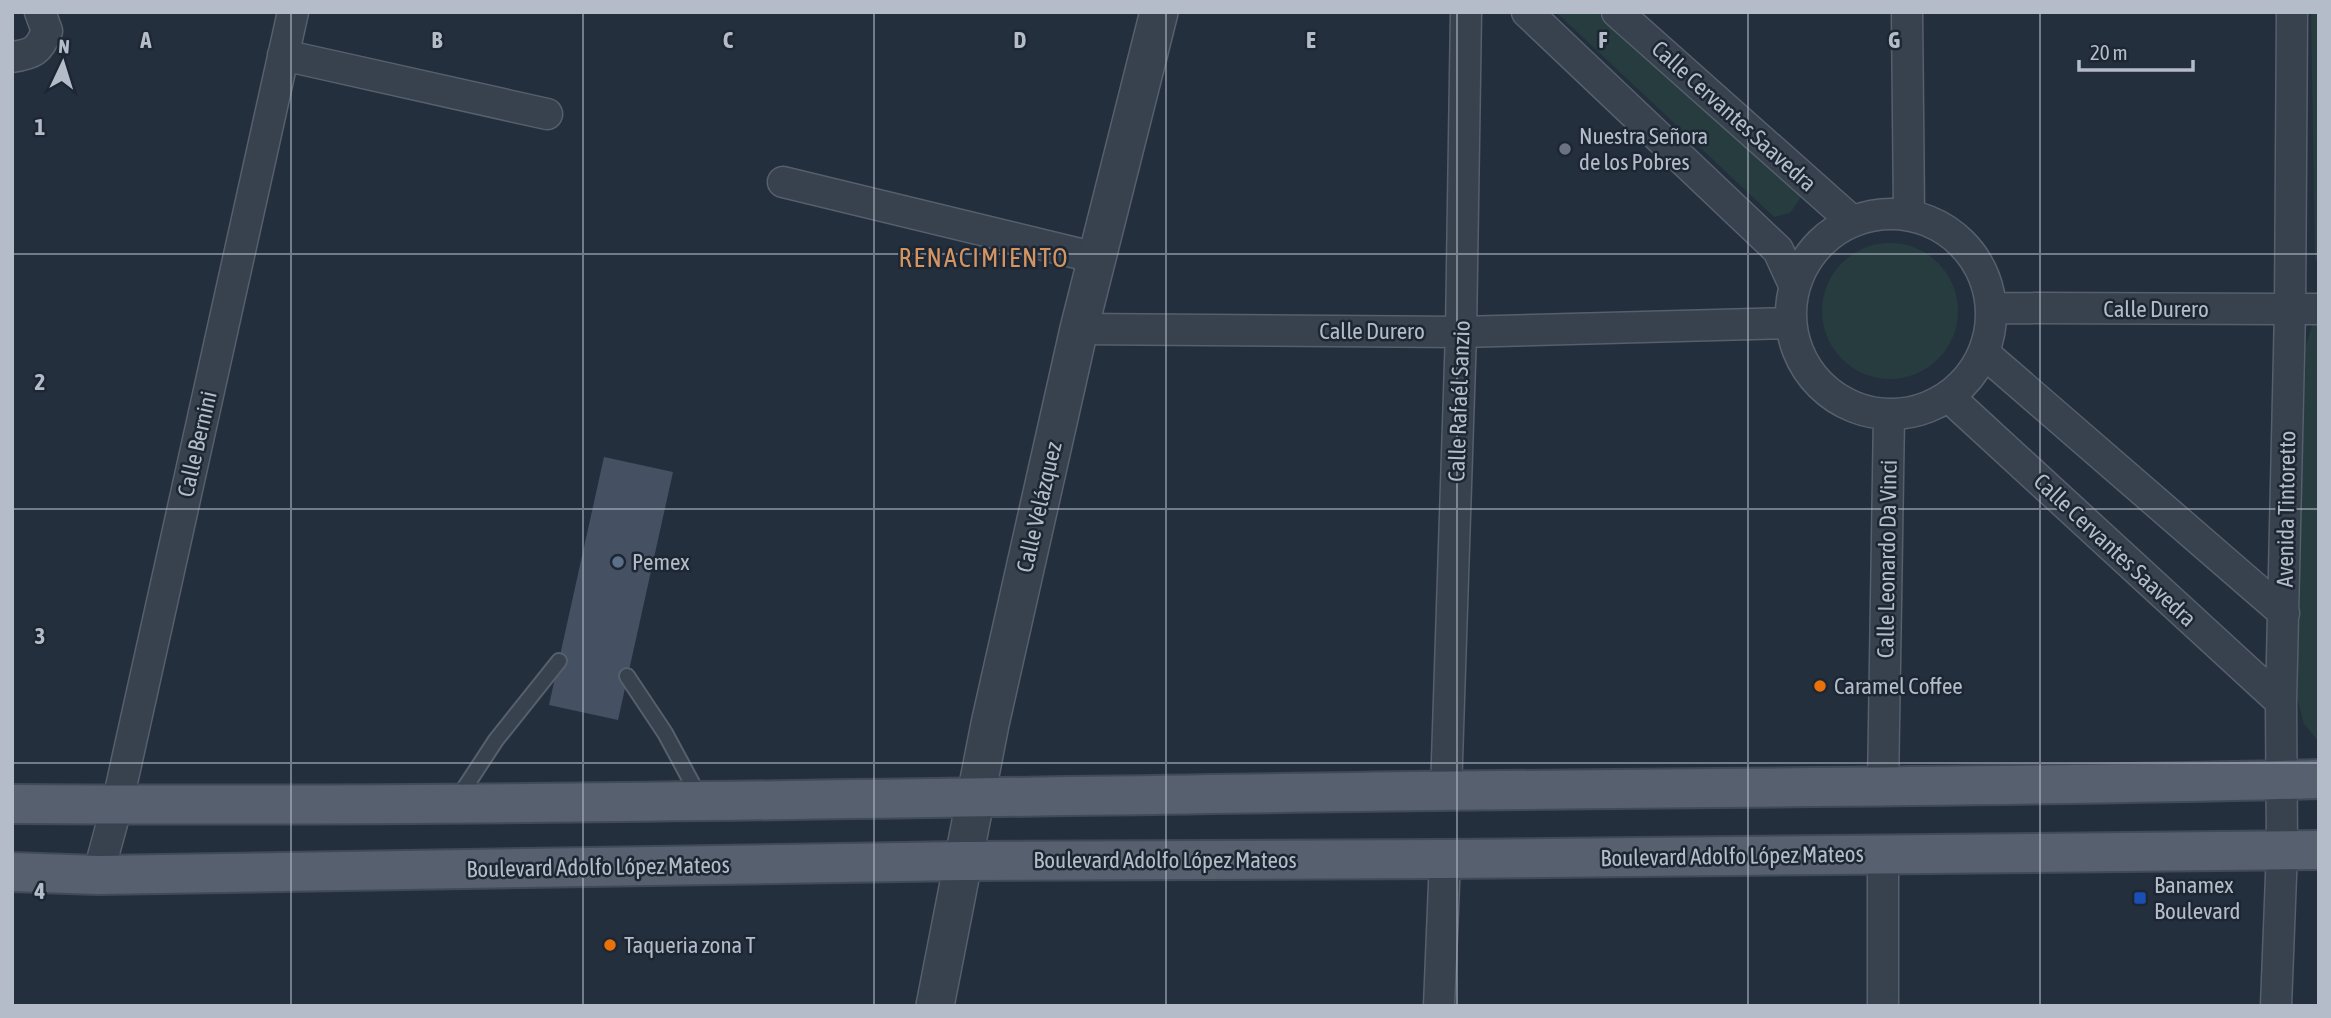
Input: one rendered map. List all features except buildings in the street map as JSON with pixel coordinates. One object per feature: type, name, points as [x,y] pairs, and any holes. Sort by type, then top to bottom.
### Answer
[{"type":"main road","points":[[12,804],[702,801],[1446,790],[1883,788],[2300,779]]},
{"type":"main road","name":"Boulevard Adolfo López Mateos","points":[[12,872],[98,875],[963,861],[2300,850]]},
{"type":"street","points":[[12,58],[27,55],[40,47],[47,31],[40,12]]},
{"type":"street","name":"Calle Bernini","points":[[98,875],[117,805],[293,12]]},
{"type":"street","name":"Calle Velázquez","points":[[935,1006],[989,724],[1079,329],[1159,12]]},
{"type":"street","name":"Calle Rafaél Sanzio","points":[[1446,790],[1461,332],[1466,12]]},
{"type":"street","points":[[1527,12],[1778,250],[1794,285]]},
{"type":"street","name":"Calle Cervantes Saavedra","points":[[1617,12],[1852,221]]},
{"type":"street","points":[[1907,12],[1909,214]]},
{"type":"street","name":"Avenida Tintoretto","points":[[2276,1006],[2300,850],[2300,779],[2281,702],[2284,613],[2304,310],[2292,12]]},
{"type":"street","points":[[284,55],[547,114]]},
{"type":"street","points":[[783,182],[1097,258]]},
{"type":"street","points":[[1874,214],[1909,214],[1949,231],[1975,255],[1984,274],[1993,308],[1985,354],[1974,373],[1949,397],[1924,410],[1889,415],[1851,407],[1821,387],[1800,358],[1790,323],[1794,285],[1810,253],[1822,239],[1852,221],[1874,214]]},
{"type":"street","name":"Calle Durero","points":[[1993,308],[2304,310]]},
{"type":"street","name":"Calle Durero","points":[[1079,329],[1461,332],[1790,323]]},
{"type":"street","points":[[1985,354],[2284,613]]},
{"type":"street","name":"Calle Cervantes Saavedra","points":[[1949,397],[2281,702]]},
{"type":"street","name":"Calle Leonardo Da Vinci","points":[[1883,788],[1889,415]]},
{"type":"street","points":[[1883,855],[1883,1006]]},
{"type":"street","points":[[1438,1006],[1445,859]]},
{"type":"lane","points":[[456,802],[496,740],[559,661]]},
{"type":"lane","points":[[627,676],[665,733],[702,801]]},
{"type":"green space","points":[[1556,12],[1597,12],[1801,197],[1790,213],[1774,217]]},
{"type":"green space","points":[[2311,12],[2319,12],[2319,265],[2315,259]]},
{"type":"green space","points":[[1890,243],[1916,248],[1938,263],[1953,285],[1958,311],[1953,337],[1938,359],[1916,374],[1890,379],[1864,374],[1842,359],[1827,337],[1822,311],[1827,285],[1842,263],[1864,248]]},
{"type":"green space","points":[[2315,316],[2319,316],[2319,742],[2304,724],[2296,694],[2306,345]]},
{"type":"place","name":"Nuestra Señora de los Pobres","points":[[1565,149]]},
{"type":"place","name":"Pemex","points":[[618,562]]},
{"type":"place","name":"Caramel Coffee","points":[[1820,686]]},
{"type":"place","name":"Banamex Boulevard","points":[[2140,898]]},
{"type":"place","name":"Taqueria zona T","points":[[610,945]]},
{"type":"district","name":"RENACIMIENTO","points":[[984,258]]}]
